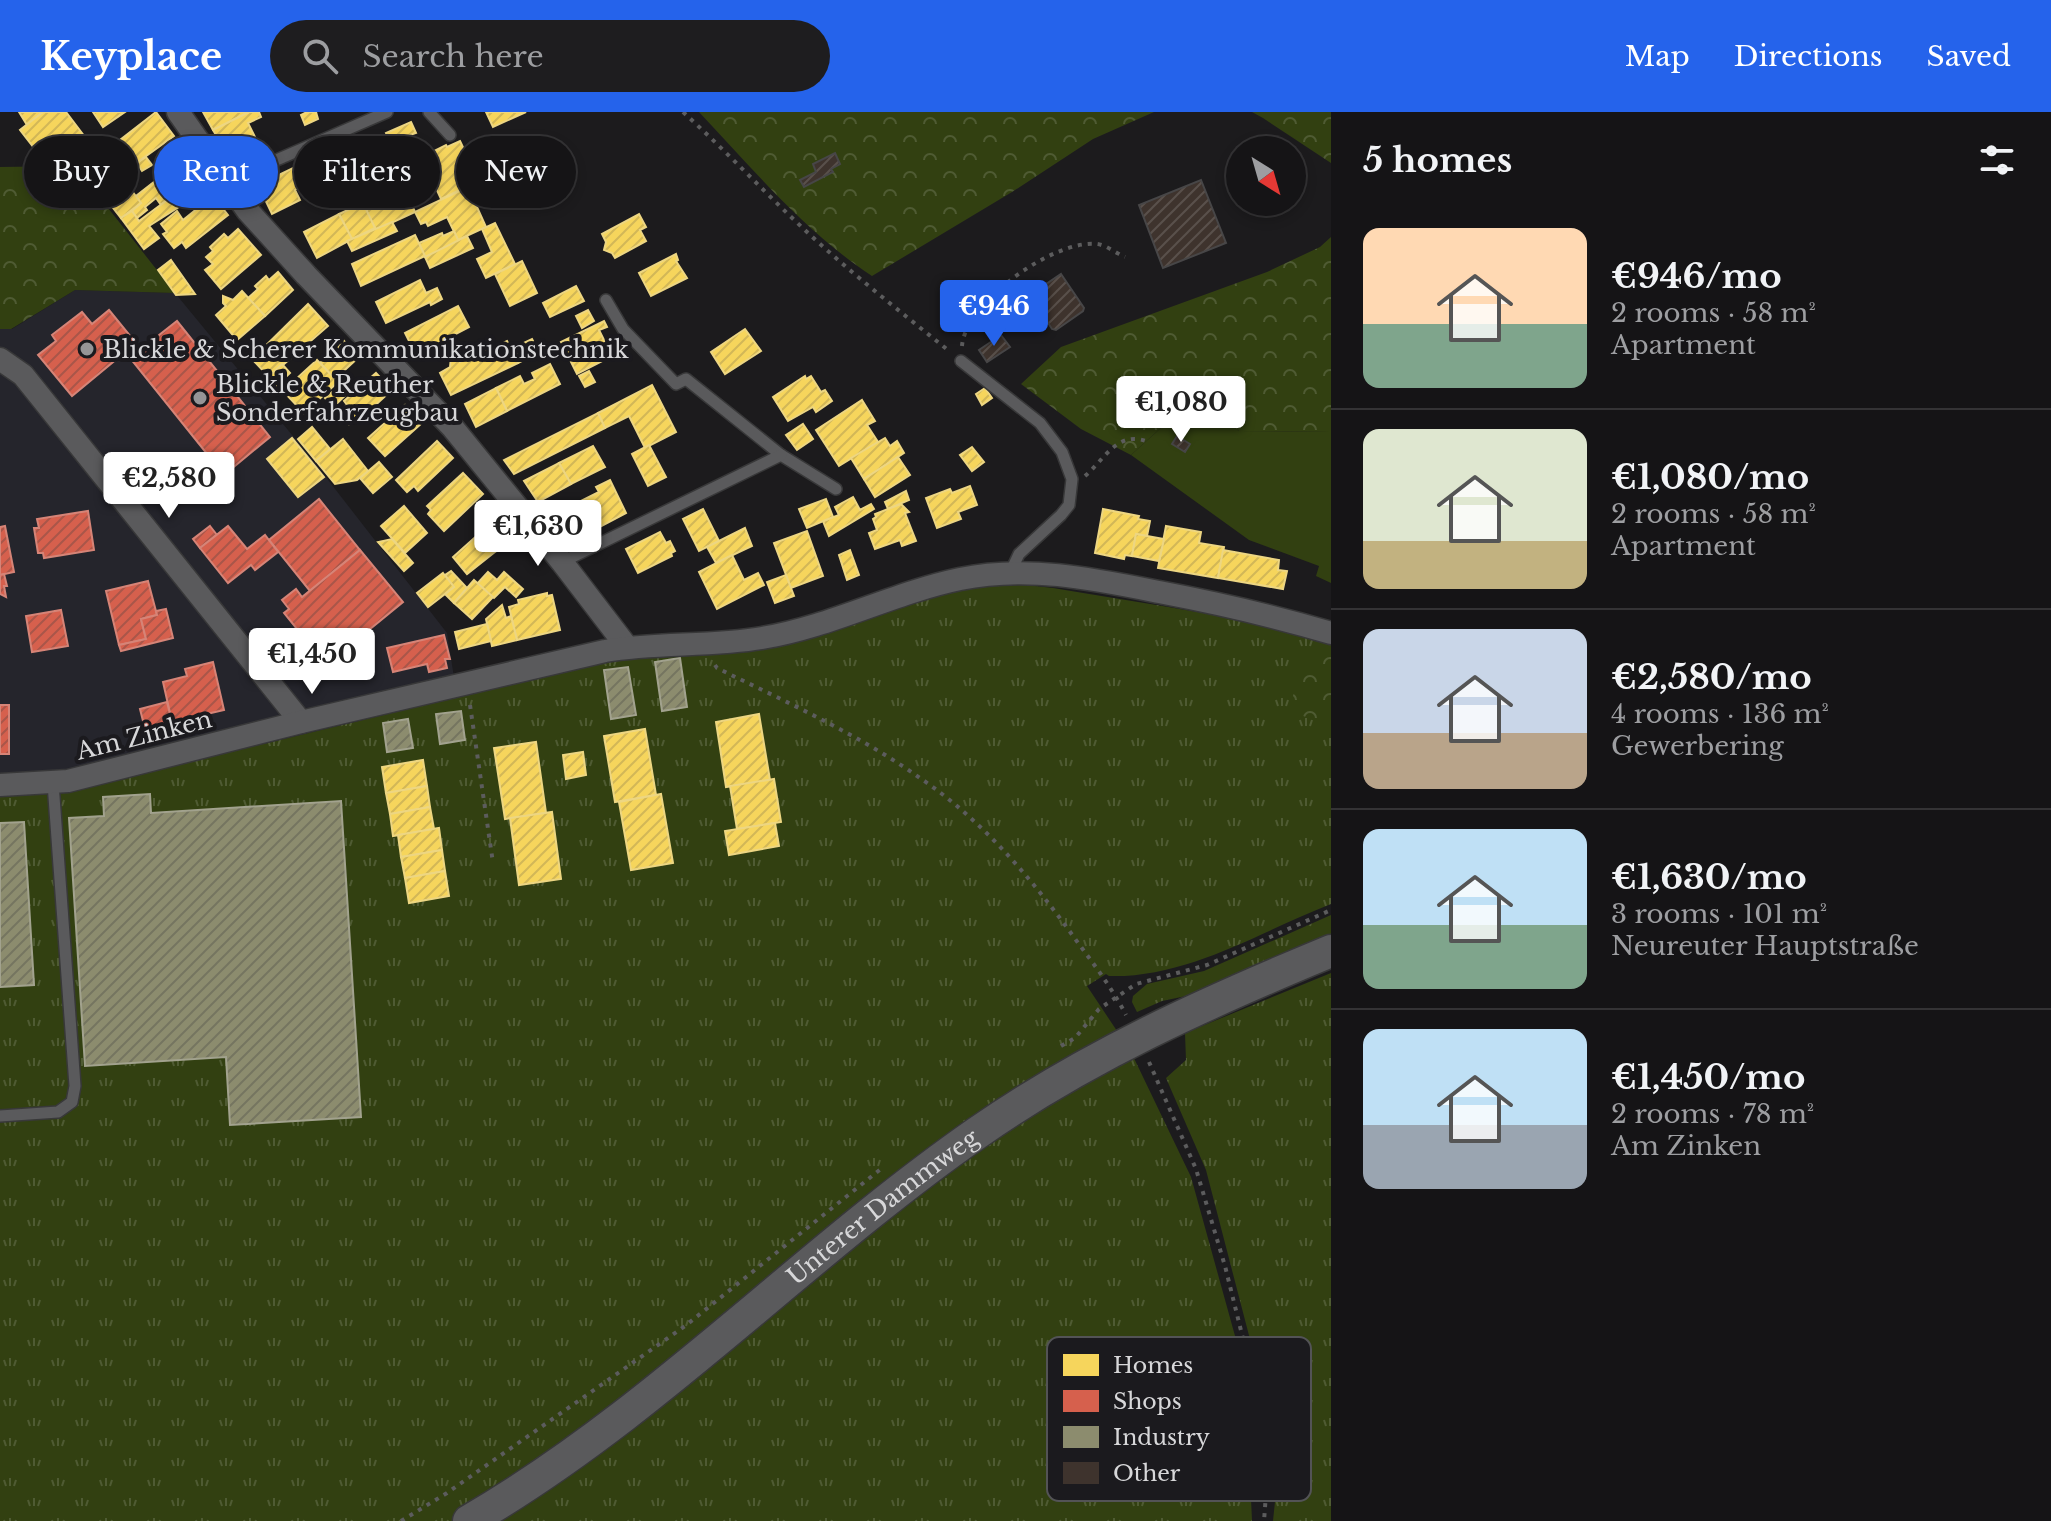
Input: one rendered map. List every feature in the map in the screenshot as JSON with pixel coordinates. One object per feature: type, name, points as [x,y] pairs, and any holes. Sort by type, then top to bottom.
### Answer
[{"type":"main road","name":"Unterer Dammweg","points":[[469,1521],[560,1464],[621,1419],[882,1204],[955,1148],[1045,1088],[1213,1000],[1331,951]]},
{"type":"street","points":[[178,112],[194,136]]},
{"type":"street","points":[[247,208],[273,240],[453,428],[627,647]]},
{"type":"street","points":[[0,359],[23,375],[301,722]]},
{"type":"street","name":"Am Zinken","points":[[0,785],[53,783],[627,647],[705,645],[788,632],[959,579],[1011,571],[1130,586],[1237,607],[1331,633]]},
{"type":"lane","points":[[278,159],[387,112]]},
{"type":"lane","points":[[429,112],[450,135]]},
{"type":"lane","points":[[606,300],[623,329],[676,384],[686,379],[781,455],[836,489]]},
{"type":"lane","points":[[961,361],[1040,423],[1062,452],[1072,482],[1069,505],[1019,554],[1011,571]]},
{"type":"lane","points":[[562,562],[781,455]]},
{"type":"lane","points":[[0,1116],[58,1112],[72,1102],[75,1086],[53,783]]},
{"type":"path","points":[[683,112],[732,156],[805,231],[961,361]]},
{"type":"path","points":[[961,361],[963,337],[980,310],[999,290],[1044,257],[1067,247],[1098,244],[1125,257]]},
{"type":"path","points":[[1072,482],[1086,476],[1115,444],[1135,437],[1146,441]]},
{"type":"path","points":[[705,645],[717,668],[897,762],[965,813],[1012,858],[1052,908],[1116,996],[1138,1037],[1196,1169],[1243,1337]]},
{"type":"path","points":[[467,683],[493,863]]},
{"type":"path","points":[[1264,1521],[1265,1501]]},
{"type":"shaded area","points":[[75,290],[175,293],[311,458],[447,633],[456,690],[338,711],[373,926],[0,1150],[0,329],[12,329]]},
{"type":"green space","points":[[699,112],[1154,112],[1093,139],[872,276],[802,220]]},
{"type":"green space","points":[[1252,112],[1331,112],[1331,163],[1306,146],[1306,136],[1290,136]]},
{"type":"green space","points":[[0,167],[24,167],[24,208],[108,208],[175,293],[75,290],[11,329],[0,329]]},
{"type":"green space","points":[[1331,237],[1331,432],[1239,431],[1195,397],[1131,455],[1081,429],[1021,384],[1061,347],[1267,272],[1320,247]]},
{"type":"green space","points":[[1195,397],[1239,431],[1331,432],[1331,583],[1316,576],[1319,566],[1249,540],[1131,455]]},
{"type":"green space","points":[[1026,585],[1158,605],[1263,626],[1331,645],[1331,904],[1195,961],[1138,975],[1106,974],[1087,986],[1131,1052],[1191,1177],[1235,1337],[1047,1337],[1047,1501],[1251,1501],[1252,1521],[0,1521],[0,795],[69,791],[603,662],[982,586]]},
{"type":"green space","points":[[1309,650],[1331,657],[1331,727],[1288,710]]},
{"type":"green space","points":[[1331,915],[1331,936],[1191,995],[1162,1001],[1137,1012],[1132,1002],[1133,996],[1147,984],[1204,971]]},
{"type":"green space","points":[[1331,973],[1331,1521],[1273,1521],[1275,1501],[1311,1501],[1311,1337],[1249,1337],[1206,1170],[1166,1078],[1186,1060],[1185,1033]]},
{"type":"building: Homes","points":[[19,112],[43,112],[27,125]]},
{"type":"building: Homes","points":[[43,112],[66,112],[84,136],[25,136],[20,130]]},
{"type":"building: Homes","points":[[93,112],[125,112],[103,127]]},
{"type":"building: Homes","points":[[156,112],[174,136],[154,136],[154,150],[138,162],[138,136],[125,136]]},
{"type":"building: Homes","points":[[203,112],[249,112],[213,130]]},
{"type":"building: Homes","points":[[249,112],[259,112],[261,117],[248,123],[254,136],[216,136],[213,130]]},
{"type":"building: Homes","points":[[316,112],[318,119],[305,125],[301,115]]},
{"type":"building: Homes","points":[[486,112],[526,112],[493,127]]},
{"type":"building: Homes","points":[[411,122],[416,133],[387,136],[386,133]]},
{"type":"building: Homes","points":[[456,143],[456,192],[441,199],[440,148]]},
{"type":"building: Homes","points":[[146,157],[152,165],[142,171],[138,162]]},
{"type":"building: Homes","points":[[293,168],[294,203],[272,214],[269,208],[278,208],[278,175]]},
{"type":"building: Homes","points":[[154,182],[154,200],[137,218],[132,211],[141,203],[138,194]]},
{"type":"building: Homes","points":[[456,193],[456,208],[477,208],[486,227],[458,240],[447,217],[428,226],[426,222],[421,224],[415,212],[423,208],[440,208],[440,200]]},
{"type":"building: Homes","points":[[113,208],[134,208],[121,218]]},
{"type":"building: Homes","points":[[156,208],[177,208],[149,226],[159,238],[144,249],[121,218],[132,211],[139,221]]},
{"type":"building: Homes","points":[[198,208],[222,208],[228,215],[186,248],[182,242],[174,248],[163,234],[167,232],[161,224],[177,211],[183,220]]},
{"type":"building: Homes","points":[[352,208],[365,208],[375,228],[352,239],[339,214]]},
{"type":"building: Homes","points":[[365,208],[413,208],[415,212],[376,230]]},
{"type":"building: Homes","points":[[339,214],[352,239],[317,258],[304,232]]},
{"type":"building: Homes","points":[[639,214],[646,227],[640,230],[646,241],[615,258],[604,250],[606,242],[602,234]]},
{"type":"building: Homes","points":[[392,222],[397,231],[352,251],[347,241]]},
{"type":"building: Homes","points":[[495,223],[515,264],[486,278],[477,259],[492,252],[482,229]]},
{"type":"building: Homes","points":[[238,229],[261,255],[221,289],[205,270],[213,264],[206,257],[213,251],[210,247],[224,234],[228,238]]},
{"type":"building: Homes","points":[[454,231],[459,242],[425,257],[419,243]]},
{"type":"building: Homes","points":[[415,235],[425,256],[361,286],[352,264]]},
{"type":"building: Homes","points":[[467,236],[473,248],[430,268],[425,257]]},
{"type":"building: Homes","points":[[676,254],[676,261],[687,278],[651,296],[639,273]]},
{"type":"building: Homes","points":[[171,260],[195,294],[176,295],[158,270]]},
{"type":"building: Homes","points":[[522,261],[537,293],[510,306],[495,274]]},
{"type":"building: Homes","points":[[278,272],[293,290],[265,316],[248,298],[266,276],[269,280]]},
{"type":"building: Homes","points":[[420,280],[426,293],[437,288],[442,299],[386,323],[376,302]]},
{"type":"building: Homes","points":[[576,286],[584,301],[550,317],[543,303]]},
{"type":"building: Homes","points":[[242,291],[265,316],[237,340],[216,315],[226,306],[223,296],[233,300]]},
{"type":"building: Homes","points":[[308,304],[328,326],[269,377],[252,359]]},
{"type":"building: Homes","points":[[458,306],[469,327],[416,355],[405,333]]},
{"type":"building: Homes","points":[[588,310],[594,321],[582,328],[576,316]]},
{"type":"building: Homes","points":[[604,321],[607,327],[599,330],[612,356],[577,374],[561,342]]},
{"type":"building: Homes","points":[[745,329],[761,351],[725,374],[711,352]]},
{"type":"building: Homes","points":[[532,339],[539,353],[518,363],[511,349]]},
{"type":"building: Homes","points":[[344,341],[359,357],[335,379],[320,363]]},
{"type":"building: Homes","points":[[507,341],[518,363],[451,395],[440,373],[450,367],[451,357],[460,362],[486,346],[488,350]]},
{"type":"building: Homes","points":[[317,360],[338,382],[304,413],[283,391]]},
{"type":"building: Homes","points":[[282,364],[290,373],[272,390],[264,381]]},
{"type":"building: Homes","points":[[550,364],[560,384],[507,411],[496,388],[520,376],[524,384],[535,379],[532,373]]},
{"type":"building: Homes","points":[[589,371],[595,382],[585,387],[579,376]]},
{"type":"building: Homes","points":[[376,373],[392,390],[360,419],[357,416],[349,424],[339,412],[347,405],[344,401]]},
{"type":"building: Homes","points":[[805,376],[806,379],[811,376],[821,392],[825,390],[832,401],[816,412],[813,407],[788,421],[773,397]]},
{"type":"building: Homes","points":[[340,385],[348,393],[333,407],[325,398]]},
{"type":"building: Homes","points":[[652,385],[676,432],[645,448],[629,416],[605,428],[598,413]]},
{"type":"building: Homes","points":[[496,388],[507,411],[476,427],[465,404]]},
{"type":"building: Homes","points":[[985,388],[992,398],[982,405],[976,394]]},
{"type":"building: Homes","points":[[862,400],[875,421],[867,425],[878,442],[839,466],[816,430]]},
{"type":"building: Homes","points":[[405,405],[422,423],[385,456],[368,438]]},
{"type":"building: Homes","points":[[598,413],[605,428],[514,474],[504,460]]},
{"type":"building: Homes","points":[[803,424],[813,439],[797,450],[786,435]]},
{"type":"building: Homes","points":[[312,427],[330,449],[316,461],[298,439]]},
{"type":"building: Homes","points":[[292,438],[324,477],[298,497],[267,459]]},
{"type":"building: Homes","points":[[885,438],[890,446],[897,441],[904,453],[864,479],[851,458]]},
{"type":"building: Homes","points":[[343,439],[368,471],[357,480],[335,484],[316,461]]},
{"type":"building: Homes","points":[[437,441],[453,458],[418,491],[414,486],[407,492],[396,480]]},
{"type":"building: Homes","points":[[649,445],[666,477],[648,486],[632,454]]},
{"type":"building: Homes","points":[[593,446],[605,467],[571,484],[559,463]]},
{"type":"building: Homes","points":[[972,447],[984,462],[972,471],[960,455]]},
{"type":"building: Homes","points":[[898,457],[910,475],[875,497],[864,479]]},
{"type":"building: Homes","points":[[379,462],[392,477],[373,493],[360,478]]},
{"type":"building: Homes","points":[[559,463],[571,484],[538,502],[524,481]]},
{"type":"building: Homes","points":[[463,473],[483,494],[444,531],[428,514],[431,510],[427,506]]},
{"type":"building: Homes","points":[[610,480],[626,513],[596,529],[581,501],[599,492],[596,487]]},
{"type":"building: Homes","points":[[970,486],[977,505],[958,512],[961,519],[937,528],[926,498]]},
{"type":"building: Homes","points":[[906,491],[909,500],[888,509],[885,502]]},
{"type":"building: Homes","points":[[853,497],[860,510],[871,504],[874,509],[829,536],[823,521],[839,515],[835,507]]},
{"type":"building: Homes","points":[[826,499],[833,517],[807,528],[799,509]]},
{"type":"building: Homes","points":[[901,504],[909,512],[905,513],[916,541],[902,546],[900,540],[875,549],[869,533],[877,530],[873,519],[875,514]]},
{"type":"building: Homes","points":[[404,506],[427,533],[405,553],[381,526]]},
{"type":"building: Homes","points":[[703,509],[719,541],[699,551],[683,519]]},
{"type":"building: Homes","points":[[1103,509],[1150,521],[1147,536],[1136,534],[1132,556],[1125,555],[1124,559],[1095,553]]},
{"type":"building: Homes","points":[[498,512],[516,534],[496,551],[477,529]]},
{"type":"building: Homes","points":[[1166,526],[1201,532],[1199,543],[1224,547],[1218,578],[1158,568]]},
{"type":"building: Homes","points":[[745,528],[752,546],[716,563],[707,547]]},
{"type":"building: Homes","points":[[807,531],[823,576],[791,588],[774,543]]},
{"type":"building: Homes","points":[[660,532],[675,551],[671,553],[672,556],[638,573],[626,549]]},
{"type":"building: Homes","points":[[480,533],[496,551],[467,574],[453,557]]},
{"type":"building: Homes","points":[[1136,534],[1164,539],[1159,561],[1132,556]]},
{"type":"building: Homes","points":[[392,539],[413,563],[404,571],[378,542]]},
{"type":"building: Homes","points":[[850,550],[859,575],[847,580],[839,555]]},
{"type":"building: Homes","points":[[1223,550],[1279,560],[1278,570],[1287,571],[1283,589],[1218,578]]},
{"type":"building: Homes","points":[[732,555],[744,580],[758,573],[764,585],[717,609],[699,572]]},
{"type":"building: Homes","points":[[451,571],[467,588],[454,603],[445,594],[454,587],[445,575]]},
{"type":"building: Homes","points":[[488,572],[497,580],[504,572],[523,589],[516,597],[505,587],[494,598],[477,584]]},
{"type":"building: Homes","points":[[443,573],[454,587],[428,607],[417,593]]},
{"type":"building: Homes","points":[[786,575],[794,596],[775,603],[767,582]]},
{"type":"building: Homes","points":[[474,580],[493,597],[472,619],[454,603]]},
{"type":"building: Homes","points":[[547,593],[547,596],[552,595],[560,630],[517,640],[509,607],[519,604],[518,600]]},
{"type":"building: Homes","points":[[502,605],[506,618],[511,616],[517,640],[492,646],[486,619]]},
{"type":"building: Homes","points":[[487,624],[491,641],[459,649],[455,632]]},
{"type":"building: Homes","points":[[759,714],[770,780],[726,787],[716,722]]},
{"type":"building: Homes","points":[[645,729],[656,795],[615,802],[604,736]]},
{"type":"building: Homes","points":[[536,742],[546,813],[505,819],[494,748]]},
{"type":"building: Homes","points":[[583,752],[586,775],[566,779],[563,755]]},
{"type":"building: Homes","points":[[423,760],[427,786],[386,793],[382,767]]},
{"type":"building: Homes","points":[[774,779],[781,822],[737,829],[730,786]]},
{"type":"building: Homes","points":[[427,786],[430,807],[390,814],[386,793]]},
{"type":"building: Homes","points":[[661,794],[673,863],[631,870],[619,802]]},
{"type":"building: Homes","points":[[430,807],[434,829],[393,836],[390,814]]},
{"type":"building: Homes","points":[[552,812],[561,879],[519,885],[510,818]]},
{"type":"building: Homes","points":[[775,823],[779,846],[729,855],[725,831]]},
{"type":"building: Homes","points":[[439,828],[442,850],[401,857],[398,835]]},
{"type":"building: Homes","points":[[442,850],[445,871],[405,878],[401,857]]},
{"type":"building: Homes","points":[[445,871],[449,896],[409,903],[405,878]]},
{"type":"building: Shops","name":"Blickle & Scherer Kommunikationstechnik","points":[[109,310],[136,343],[72,396],[38,355],[56,341],[52,335],[82,312],[92,324]]},
{"type":"building: Shops","name":"Blickle & Reuther Sonderfahrzeugbau","points":[[177,321],[270,437],[224,475],[130,358]]},
{"type":"building: Shops","points":[[319,499],[360,550],[310,591],[269,540]]},
{"type":"building: Shops","points":[[88,511],[94,550],[44,558],[43,553],[38,553],[34,528],[39,528],[37,519]]},
{"type":"building: Shops","points":[[5,526],[14,572],[0,575],[0,527]]},
{"type":"building: Shops","points":[[210,526],[217,535],[200,548],[193,539]]},
{"type":"building: Shops","points":[[228,526],[247,549],[265,535],[278,552],[255,570],[251,565],[228,583],[200,548]]},
{"type":"building: Shops","points":[[360,550],[403,602],[326,665],[284,613],[289,609],[282,600],[296,589],[302,597]]},
{"type":"building: Shops","points":[[4,574],[6,597],[0,594],[0,575]]},
{"type":"building: Shops","points":[[148,581],[157,615],[141,619],[146,639],[119,645],[106,591]]},
{"type":"building: Shops","points":[[166,609],[173,638],[121,651],[119,645],[146,639],[141,619]]},
{"type":"building: Shops","points":[[61,610],[68,646],[32,652],[26,616]]},
{"type":"building: Shops","points":[[444,635],[450,659],[445,659],[447,668],[429,672],[427,664],[393,672],[387,648]]},
{"type":"building: Shops","points":[[213,662],[224,710],[172,722],[163,682],[187,676],[185,669]]},
{"type":"building: Shops","points":[[167,702],[172,722],[145,729],[140,709]]},
{"type":"building: Shops","points":[[0,705],[9,705],[9,754],[0,754]]},
{"type":"building: Industry","points":[[680,658],[687,707],[662,711],[655,662]]},
{"type":"building: Industry","points":[[628,667],[636,715],[611,719],[604,670]]},
{"type":"building: Industry","points":[[461,711],[465,740],[440,744],[436,714]]},
{"type":"building: Industry","points":[[408,719],[413,748],[387,752],[383,723]]},
{"type":"building: Industry","points":[[150,794],[151,813],[341,801],[361,1117],[230,1125],[226,1057],[85,1066],[69,818],[104,816],[103,797]]},
{"type":"building: Industry","points":[[24,822],[34,985],[0,987],[0,823]]},
{"type":"building: Other","points":[[835,153],[840,164],[831,169],[833,172],[804,187],[800,180],[816,172],[813,164]]},
{"type":"building: Other","points":[[1201,180],[1226,243],[1163,268],[1139,205]]},
{"type":"building: Other","points":[[1061,274],[1084,308],[1056,330],[1052,329],[1030,295]]},
{"type":"building: Other","points":[[1001,335],[1010,347],[987,362],[979,350]]},
{"type":"building: Other","points":[[1187,410],[1200,412],[1199,423],[1186,422]]},
{"type":"building: Other","points":[[1177,436],[1190,444],[1185,452],[1172,444]]},
{"type":"place","name":"Blickle & Scherer Kommunikationstechnik","points":[[87,349]]},
{"type":"place","name":"Blickle & Reuther Sonderfahrzeugbau","points":[[200,398]]}]
